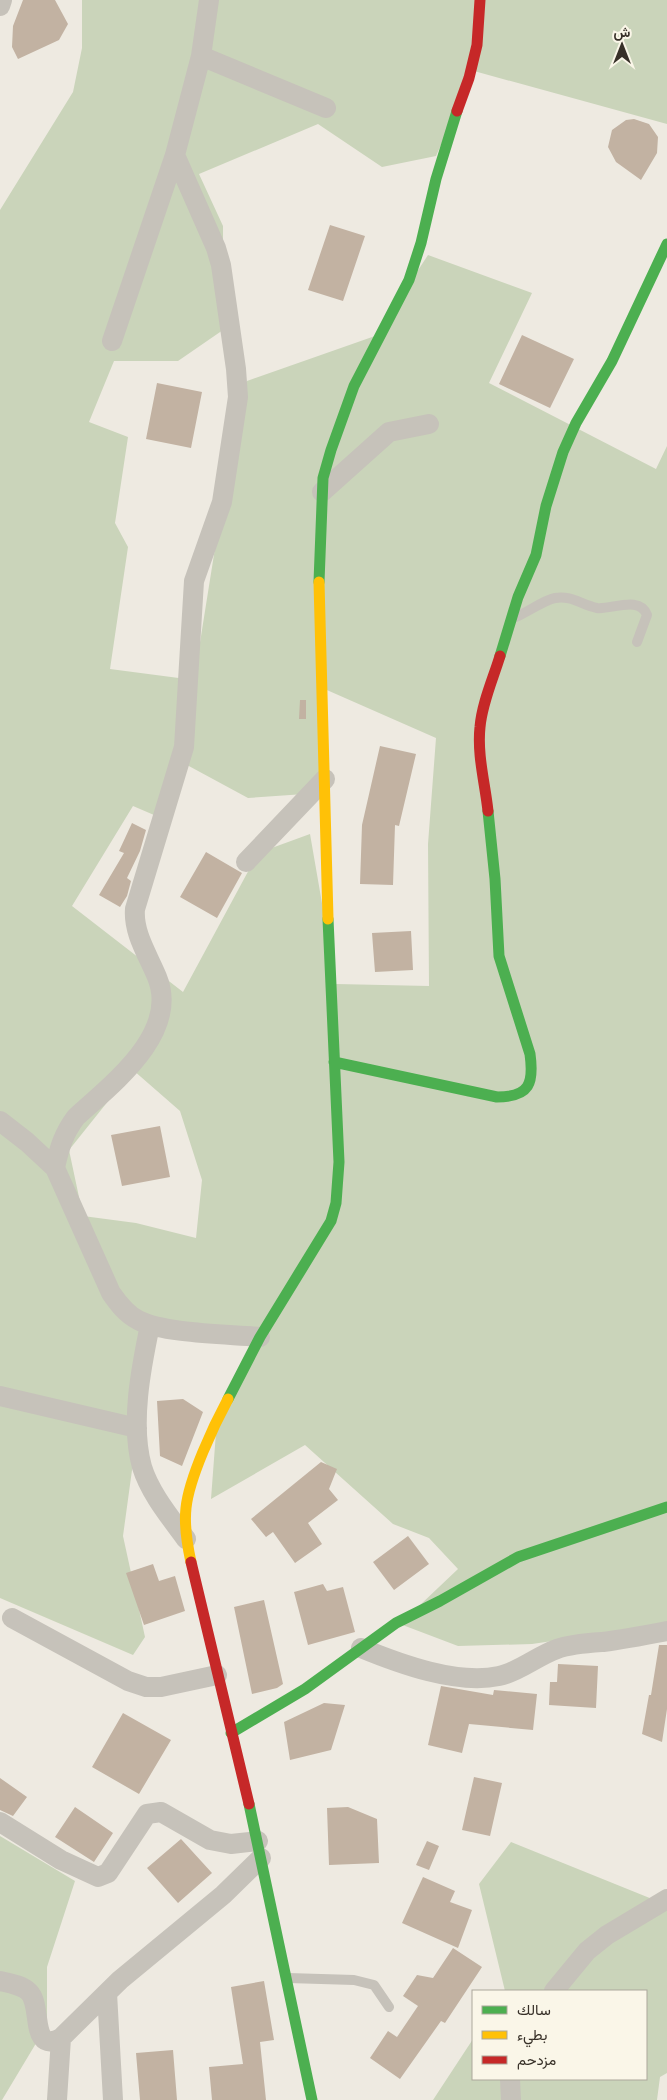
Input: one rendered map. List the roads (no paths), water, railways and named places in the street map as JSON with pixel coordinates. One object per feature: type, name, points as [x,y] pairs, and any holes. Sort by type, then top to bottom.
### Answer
[{"type":"street","points":[[0,6],[2,0]]},
{"type":"street","points":[[112,341],[175,155],[200,56],[209,0]]},
{"type":"street","points":[[312,2100],[260,1850],[186,1539],[186,1508],[191,1485],[217,1419],[260,1337],[321,1240],[331,1221],[336,1203],[339,1162],[327,888],[319,611],[319,546],[322,492],[330,450],[354,386],[409,280],[421,243],[436,179],[452,124],[471,70],[477,45],[480,0]]},
{"type":"street","points":[[200,56],[326,108]]},
{"type":"street","points":[[55,1168],[61,1143],[69,1126],[76,1116],[136,1059],[153,1033],[159,1014],[162,995],[135,926],[135,909],[184,747],[194,581],[222,502],[238,397],[236,368],[221,265],[216,248],[175,155]]},
{"type":"street","points":[[334,1062],[497,1097],[514,1097],[523,1093],[531,1080],[529,1052],[499,956],[496,932],[496,890],[489,822],[478,747],[481,717],[511,620],[536,554],[546,506],[566,445],[576,423],[612,361],[667,244]]},
{"type":"street","points":[[322,492],[389,432],[429,424]]},
{"type":"street","points":[[246,862],[325,779]]},
{"type":"street","points":[[0,1121],[27,1142],[55,1168],[111,1292],[122,1307],[136,1319],[150,1325],[168,1328],[260,1337]]},
{"type":"street","points":[[150,1325],[144,1355],[137,1428],[142,1467],[153,1490],[186,1539]]},
{"type":"street","points":[[0,1396],[137,1428]]},
{"type":"street","points":[[231,1733],[305,1689],[396,1623],[440,1601],[518,1557],[667,1507]]},
{"type":"street","points":[[12,1618],[128,1681],[146,1687],[161,1687],[217,1675]]},
{"type":"street","points":[[361,1648],[390,1660],[428,1671],[478,1678],[500,1676],[558,1648],[633,1638],[667,1631]]},
{"type":"street","points":[[0,1822],[61,1860],[98,1877],[108,1873],[147,1814],[154,1812],[161,1812],[210,1840],[222,1844],[260,1850]]},
{"type":"street","points":[[0,1980],[12,1983],[28,1992],[36,2005],[40,2036],[45,2041],[52,2042],[61,2038],[107,1993],[224,1895],[260,1850]]},
{"type":"street","points":[[555,1990],[587,1951],[608,1935],[667,1900]]},
{"type":"street","points":[[107,1993],[113,2100]]},
{"type":"street","points":[[58,2100],[61,2038]]},
{"type":"street","points":[[510,2080],[511,2100]]},
{"type":"lane","points":[[511,620],[552,598],[571,598],[598,608],[631,605],[641,607],[647,615],[637,642]]},
{"type":"lane","points":[[286,1978],[354,1980],[374,1985],[389,2006]]}]
